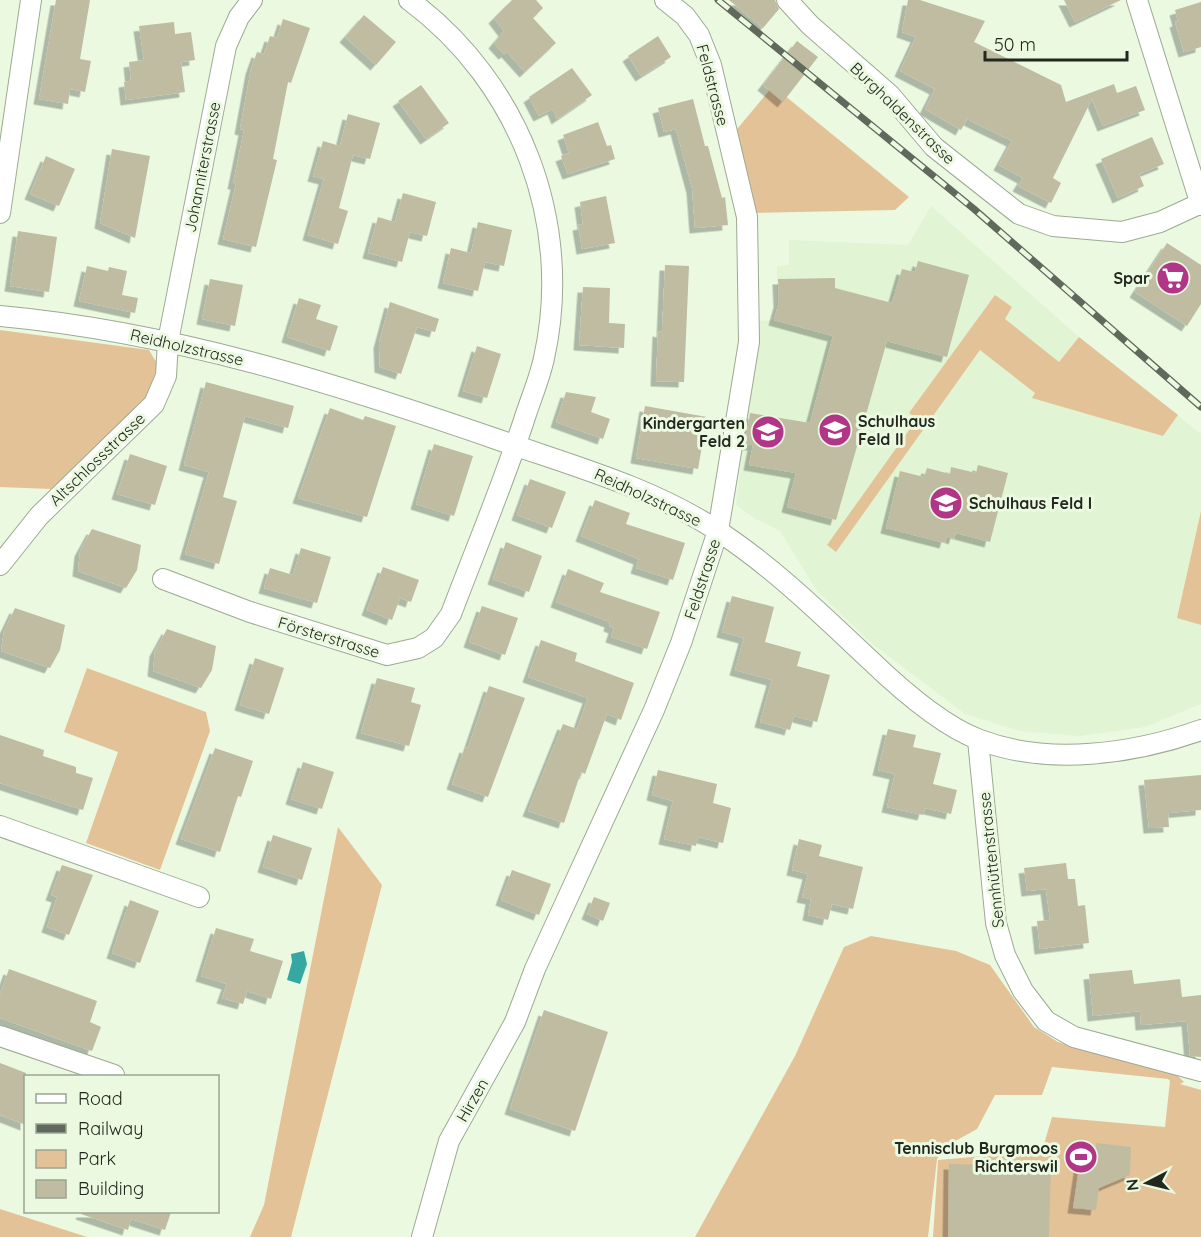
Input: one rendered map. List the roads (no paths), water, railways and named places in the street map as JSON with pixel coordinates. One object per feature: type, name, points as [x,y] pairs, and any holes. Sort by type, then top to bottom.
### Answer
[{"type":"street","points":[[0,213],[32,0]]},
{"type":"street","name":"Johanniterstrasse","points":[[168,341],[226,46],[238,17],[252,0]]},
{"type":"street","points":[[410,0],[460,45],[496,91],[524,144],[543,203],[552,265],[549,328],[544,360],[516,446]]},
{"type":"street","name":"Feldstrasse","points":[[535,969],[654,711],[681,644],[718,531],[748,342],[747,217],[711,65],[699,35],[685,16],[665,0]]},
{"type":"street","name":"Burghaldenstrasse","points":[[787,0],[810,25],[890,95],[934,147],[1019,214],[1053,226],[1122,232],[1160,222],[1200,205]]},
{"type":"street","points":[[1137,0],[1200,205]]},
{"type":"street","name":"Reidholzstrasse","points":[[0,316],[78,324],[168,341],[291,371],[610,477],[718,531],[786,582],[893,684],[926,708],[978,740],[1009,748],[1055,754],[1152,744],[1201,730]]},
{"type":"street","name":"Altschlossstrasse","points":[[0,565],[39,516],[154,404],[166,376],[168,341]]},
{"type":"street","name":"Försterstrasse","points":[[162,579],[250,612],[387,655],[418,648],[434,638],[451,614],[516,446]]},
{"type":"street","name":"Sennhüttenstrasse","points":[[978,740],[996,923],[1005,955],[1023,991],[1046,1021],[1074,1037],[1201,1071]]},
{"type":"street","points":[[0,826],[199,897]]},
{"type":"street","name":"Hirzen","points":[[422,1237],[448,1141],[515,1022],[535,969]]},
{"type":"street","points":[[0,1036],[114,1075]]},
{"type":"water","points":[[304,951],[307,964],[300,984],[287,980],[292,962],[291,954]]},
{"type":"railway","points":[[718,0],[974,209],[1201,407]]},
{"type":"place","name":"Spar","points":[[1173,278]]},
{"type":"place","name":"Schulhaus Feld II","points":[[835,430]]},
{"type":"place","name":"Kindergarten Feld 2","points":[[768,432]]},
{"type":"place","name":"Schulhaus Feld I","points":[[946,503]]},
{"type":"place","name":"Tennisclub Burgmoos Richterswil","points":[[1081,1157]]}]
